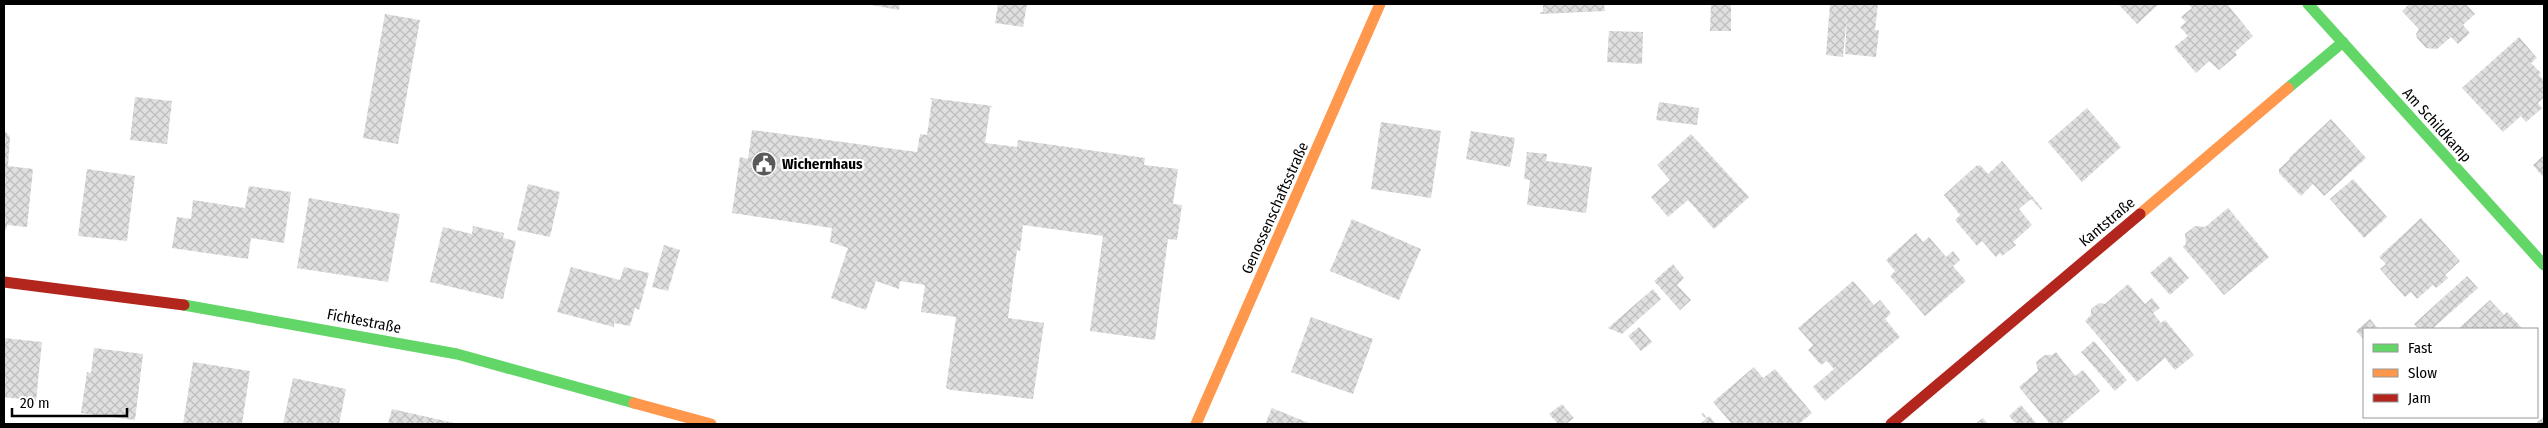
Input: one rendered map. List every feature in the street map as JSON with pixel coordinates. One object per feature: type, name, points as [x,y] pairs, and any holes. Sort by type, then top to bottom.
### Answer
[{"type":"street","name":"Genossenschaftsstraße","points":[[1196,424],[1380,4]]},
{"type":"street","name":"Am Schildkamp","points":[[2308,4],[2544,265]]},
{"type":"street","name":"Kantstraße","points":[[1891,424],[2343,42]]},
{"type":"street","name":"Fichtestraße","points":[[4,282],[109,294],[232,312],[457,354],[711,424]]},
{"type":"building","points":[[866,4],[900,4],[899,10]]},
{"type":"building","points":[[998,4],[1027,4],[1023,27],[995,23]]},
{"type":"building","points":[[1543,4],[1604,4],[1605,11],[1540,14],[1540,12],[1543,12]]},
{"type":"building","points":[[1711,4],[1731,4],[1731,31],[1710,31]]},
{"type":"building","points":[[1830,4],[1878,4],[1875,30],[1879,30],[1876,57],[1845,54],[1847,15],[1843,57],[1826,55]]},
{"type":"building","points":[[2118,4],[2159,4],[2137,24]]},
{"type":"building","points":[[2188,4],[2227,4],[2253,36],[2235,52],[2237,55],[2219,70],[2209,61],[2196,73],[2174,47],[2188,36],[2180,27],[2186,22],[2181,17],[2192,8]]},
{"type":"building","points":[[2409,4],[2466,4],[2475,14],[2463,25],[2470,33],[2458,44],[2451,37],[2437,49],[2426,48],[2417,38],[2416,34],[2419,29],[2402,11]]},
{"type":"building","points":[[385,14],[420,20],[398,144],[363,138]]},
{"type":"building","points":[[1609,31],[1643,32],[1642,64],[1607,62]]},
{"type":"building","points":[[2519,37],[2537,58],[2531,63],[2541,73],[2539,75],[2544,81],[2544,97],[2538,103],[2542,108],[2526,122],[2521,116],[2503,132],[2462,88]]},
{"type":"building","points":[[135,97],[172,101],[167,144],[130,140]]},
{"type":"building","name":"Wichernhaus","points":[[930,98],[993,106],[990,108],[985,143],[1017,147],[1018,140],[1145,158],[1144,165],[1178,169],[1173,204],[1182,205],[1177,240],[1168,239],[1155,340],[1090,331],[1103,236],[1023,225],[1020,251],[1017,250],[1008,318],[1044,323],[1033,399],[951,390],[946,388],[956,317],[921,312],[925,285],[900,281],[899,289],[876,281],[866,310],[831,298],[848,248],[830,242],[832,228],[732,213],[740,157],[748,159],[752,130],[917,152],[920,134],[927,135],[932,100]]},
{"type":"building","points":[[1659,102],[1699,108],[1697,125],[1656,120]]},
{"type":"building","points":[[2087,108],[2121,147],[2082,182],[2048,142]]},
{"type":"building","points":[[2331,119],[2366,158],[2324,196],[2313,184],[2301,196],[2279,173],[2279,169]]},
{"type":"building","points":[[1381,122],[1441,131],[1431,198],[1371,189]]},
{"type":"building","points":[[4,130],[10,137],[8,166],[33,169],[27,227],[7,225],[6,230],[4,229]]},
{"type":"building","points":[[1471,131],[1515,138],[1510,167],[1466,159]]},
{"type":"building","points":[[1691,134],[1749,197],[1714,229],[1688,200],[1668,217],[1651,197],[1670,180],[1657,165]]},
{"type":"building","points":[[1527,152],[1547,154],[1546,161],[1592,167],[1586,213],[1527,205],[1530,180],[1524,179]]},
{"type":"building","points":[[2544,155],[2544,178],[2533,165]]},
{"type":"building","points":[[2002,161],[2042,208],[2041,210],[2031,199],[2019,209],[2032,225],[2013,242],[2016,245],[2002,256],[2000,253],[1996,257],[1982,241],[1977,246],[1955,220],[1960,215],[1944,195],[1976,166],[1980,165],[1988,174]]},
{"type":"building","points":[[87,169],[135,176],[127,241],[78,236]]},
{"type":"building","points":[[2353,179],[2387,217],[2364,238],[2330,199]]},
{"type":"building","points":[[528,184],[560,192],[550,237],[517,230]]},
{"type":"building","points":[[249,186],[291,192],[284,243],[251,238],[248,259],[172,248],[177,217],[191,219],[193,200],[245,208]]},
{"type":"building","points":[[309,198],[400,214],[388,282],[297,268]]},
{"type":"building","points":[[2228,208],[2269,257],[2224,295],[2183,247],[2186,244],[2185,234],[2195,226],[2205,227]]},
{"type":"building","points":[[2421,218],[2460,261],[2445,275],[2448,278],[2439,286],[2436,288],[2433,285],[2417,299],[2411,292],[2405,297],[2380,269],[2386,264],[2379,257]]},
{"type":"building","points":[[1352,219],[1421,249],[1399,300],[1330,271]]},
{"type":"building","points":[[473,226],[504,233],[503,238],[516,241],[503,299],[430,282],[443,227],[472,234]]},
{"type":"building","points":[[1916,233],[1923,242],[1929,237],[1946,257],[1953,251],[1960,260],[1953,266],[1966,281],[1925,316],[1890,276],[1895,271],[1886,260]]},
{"type":"building","points":[[664,245],[680,250],[668,291],[652,287]]},
{"type":"building","points":[[2170,256],[2189,278],[2170,295],[2150,273]]},
{"type":"building","points":[[1673,264],[1684,278],[1677,285],[1691,300],[1680,310],[1654,281]]},
{"type":"building","points":[[571,267],[620,280],[624,267],[649,273],[639,310],[635,308],[630,326],[614,323],[614,327],[557,312]]},
{"type":"building","points":[[2467,276],[2478,288],[2433,328],[2418,328],[2414,324]]},
{"type":"building","points":[[1853,281],[1874,305],[1880,300],[1891,313],[1885,319],[1900,337],[1825,401],[1813,387],[1834,369],[1827,361],[1821,365],[1808,350],[1813,345],[1798,328]]},
{"type":"building","points":[[2128,284],[2145,304],[2152,298],[2160,308],[2153,313],[2161,323],[2165,320],[2194,355],[2175,370],[2165,358],[2137,382],[2085,321],[2091,315],[2091,309],[2099,303],[2105,304]]},
{"type":"building","points":[[1653,289],[1661,299],[1622,334],[1608,328]]},
{"type":"building","points":[[2490,300],[2504,315],[2507,312],[2522,328],[2459,328]]},
{"type":"building","points":[[1311,317],[1373,339],[1353,394],[1291,372]]},
{"type":"building","points":[[2370,319],[2377,328],[2363,328],[2363,339],[2356,331]]},
{"type":"building","points":[[1639,327],[1652,342],[1641,351],[1628,336]]},
{"type":"building","points":[[4,338],[42,342],[36,401],[4,397]]},
{"type":"building","points":[[2094,341],[2127,380],[2115,391],[2081,352]]},
{"type":"building","points":[[94,348],[143,354],[135,420],[81,413],[87,372],[91,373]]},
{"type":"building","points":[[2056,352],[2075,376],[2083,370],[2100,391],[2061,424],[2050,424],[2019,387],[2038,371],[2036,362],[2045,355],[2052,355]]},
{"type":"building","points":[[193,362],[250,371],[242,424],[183,424]]},
{"type":"building","points":[[1754,367],[1763,378],[1775,369],[1812,413],[1799,424],[1732,424],[1713,402]]},
{"type":"building","points":[[293,378],[346,389],[339,424],[283,424]]},
{"type":"building","points":[[1562,404],[1574,418],[1566,424],[1558,424],[1549,414]]},
{"type":"building","points":[[2021,405],[2037,424],[2016,424],[2009,416]]},
{"type":"building","points":[[1272,408],[1311,424],[1265,424]]},
{"type":"building","points":[[392,409],[454,423],[454,424],[388,424]]},
{"type":"building","points":[[1703,413],[1707,418],[1709,416],[1716,424],[1700,424],[1706,419],[1701,414]]},
{"type":"building","points":[[2544,417],[2544,424],[2537,422]]},
{"type":"building","points":[[1983,418],[1988,424],[1975,424]]},
{"type":"traffic: fast","points":[[2308,4],[2544,265]]},
{"type":"traffic: fast","points":[[2288,88],[2343,42]]},
{"type":"traffic: fast","points":[[184,305],[457,354],[634,403]]},
{"type":"traffic: slow","points":[[1196,424],[1380,4]]},
{"type":"traffic: slow","points":[[2140,214],[2288,88]]},
{"type":"traffic: slow","points":[[634,403],[711,424]]},
{"type":"traffic: jam","points":[[1891,424],[2140,214]]},
{"type":"traffic: jam","points":[[4,282],[184,305]]},
{"type":"place","name":"Wichernhaus","points":[[764,164]]}]
